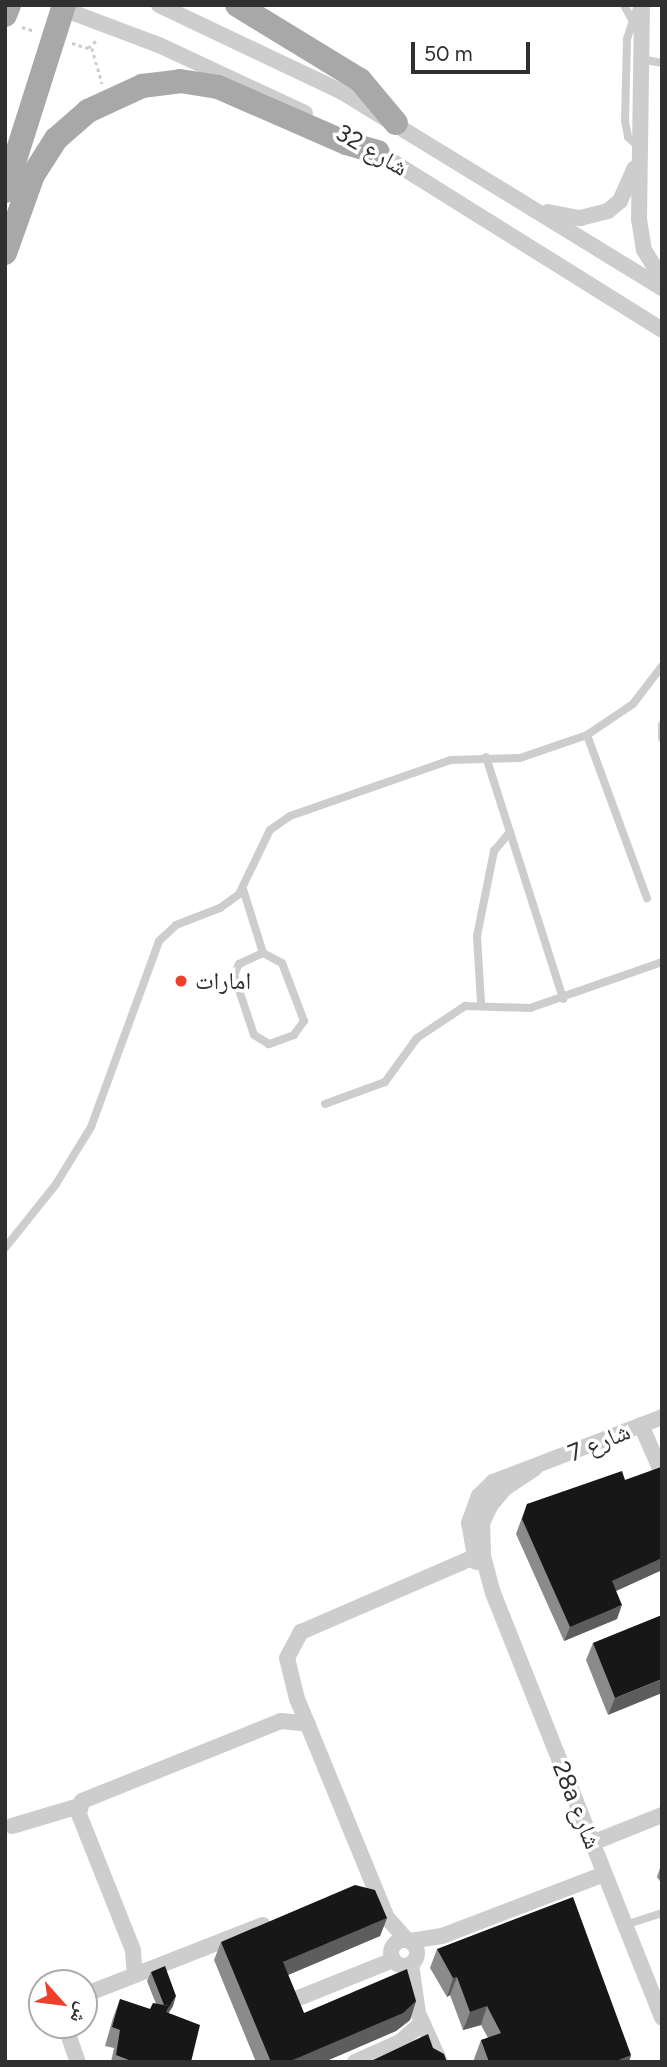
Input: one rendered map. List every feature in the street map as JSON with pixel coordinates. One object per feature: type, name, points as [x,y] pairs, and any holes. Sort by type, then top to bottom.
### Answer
[{"type":"main road","points":[[5,15],[9,5]]},
{"type":"main road","points":[[237,5],[360,80],[396,123]]},
{"type":"main road","points":[[5,191],[64,7]]},
{"type":"main road","points":[[5,253],[43,156],[71,124],[107,101],[142,86],[200,83],[236,92],[331,136],[379,152]]},
{"type":"street","name":"شارع 32","points":[[159,5],[286,62],[396,123],[662,288]]},
{"type":"street","points":[[640,5],[640,235],[662,279]]},
{"type":"street","name":"شارع 32","points":[[64,7],[215,69],[379,152],[662,330]]},
{"type":"street","points":[[536,209],[580,218],[608,211],[627,189],[639,148]]},
{"type":"street","name":"شارع 7","points":[[535,1468],[662,1417]]},
{"type":"street","points":[[641,1425],[662,1473]]},
{"type":"street","name":"28a شارع","points":[[535,1468],[501,1477],[479,1496],[469,1523],[474,1556],[493,1593],[662,2018]]},
{"type":"street","name":"28a شارع","points":[[493,1593],[483,1556],[482,1523],[497,1497],[535,1468]]},
{"type":"street","points":[[440,2062],[421,2024],[411,1950],[390,1924],[380,1902],[287,1665],[296,1636],[474,1556]]},
{"type":"street","points":[[12,1826],[79,1806],[91,1795],[281,1721],[308,1724]]},
{"type":"street","points":[[79,1806],[133,1950],[135,1975]]},
{"type":"street","points":[[592,1843],[662,1815]]},
{"type":"street","points":[[393,1960],[401,1965],[411,1950],[604,1874]]},
{"type":"street","points":[[355,1892],[380,1902]]},
{"type":"street","points":[[98,1990],[284,1916]]},
{"type":"street","points":[[393,1960],[393,1945],[411,1950]]},
{"type":"street","points":[[296,1998],[393,1960]]},
{"type":"street","points":[[355,2062],[400,2042],[421,2024]]},
{"type":"street","points":[[70,2039],[78,2062]]},
{"type":"lane","points":[[624,5],[631,18],[626,129],[639,148]]},
{"type":"lane","points":[[631,18],[640,5]]},
{"type":"lane","points":[[641,59],[662,63]]},
{"type":"lane","points":[[5,1248],[56,1184],[90,1127],[159,941],[176,925],[230,902],[243,889],[262,840],[279,822],[451,760],[536,754],[587,735],[633,704],[662,666]]},
{"type":"lane","points":[[662,725],[662,738]]},
{"type":"lane","points":[[587,735],[646,898]]},
{"type":"lane","points":[[486,757],[562,999]]},
{"type":"lane","points":[[481,1003],[477,936],[494,851],[510,832]]},
{"type":"lane","points":[[243,889],[263,953]]},
{"type":"lane","points":[[263,953],[274,955],[282,963],[304,1021],[294,1035],[269,1045],[254,1035],[234,975],[239,964],[263,953]]},
{"type":"lane","points":[[325,1104],[385,1082],[417,1038],[458,1009],[481,1003],[522,1009],[562,999],[662,962]]},
{"type":"lane","points":[[625,1925],[662,1913]]},
{"type":"path","points":[[92,48],[107,101]]},
{"type":"building","points":[[661,1467],[662,1558],[612,1581],[622,1605],[570,1627],[522,1519],[527,1504],[622,1471],[625,1480]]},
{"type":"building","points":[[662,1615],[662,1679],[615,1698],[593,1643]]},
{"type":"building","points":[[355,1885],[375,1890],[387,1918],[283,1962],[304,2013],[407,1969],[416,2001],[403,2013],[288,2062],[271,2062],[221,1942]]},
{"type":"building","points":[[573,1897],[631,2055],[614,2062],[489,2062],[481,2040],[501,2033],[487,2006],[470,2012],[457,1977],[453,1978],[437,1949]]},
{"type":"building","points":[[165,1966],[176,1996],[166,2012],[169,2006],[164,2005],[151,1972]]},
{"type":"building","points":[[120,1999],[150,2009],[153,2003],[169,2006],[166,2012],[200,2025],[191,2062],[134,2062],[116,2055],[120,2030],[112,2027]]},
{"type":"building","points":[[428,2034],[433,2048],[444,2054],[447,2062],[369,2062]]},
{"type":"place","name":"امارات","points":[[181,981]]}]
